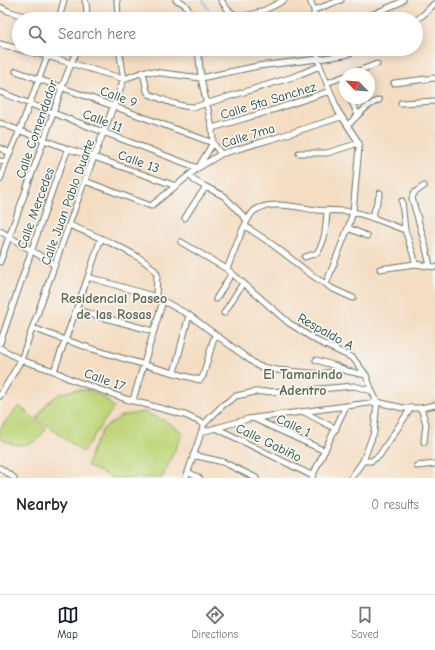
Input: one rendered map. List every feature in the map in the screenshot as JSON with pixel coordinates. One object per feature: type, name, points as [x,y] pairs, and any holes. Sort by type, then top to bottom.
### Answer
[{"type":"street","points":[[61,12],[64,0]]},
{"type":"street","points":[[85,0],[87,12]]},
{"type":"street","points":[[117,0],[118,12]]},
{"type":"street","points":[[176,0],[185,4],[189,12]]},
{"type":"street","points":[[221,0],[231,12]]},
{"type":"street","points":[[259,12],[266,10],[284,0]]},
{"type":"street","points":[[310,0],[314,10],[341,0]]},
{"type":"street","points":[[388,0],[389,7]]},
{"type":"street","points":[[378,12],[403,0]]},
{"type":"street","points":[[423,15],[435,4]]},
{"type":"street","points":[[0,7],[12,12]]},
{"type":"street","points":[[0,44],[12,47]]},
{"type":"street","points":[[0,180],[47,56],[124,79],[143,72],[200,78],[258,66],[338,56]]},
{"type":"street","name":"Calle Comendador","points":[[0,262],[74,56]]},
{"type":"street","name":"Calle Juan Pablo Duarte","points":[[0,396],[21,360],[85,181],[124,79],[121,56]]},
{"type":"street","points":[[198,56],[200,78],[212,128],[213,143],[221,154]]},
{"type":"street","points":[[318,56],[320,66],[341,117],[348,125],[359,143],[353,212],[326,284]]},
{"type":"street","points":[[366,68],[376,64]]},
{"type":"street","points":[[143,72],[149,94],[188,107],[195,107],[293,77],[320,66]]},
{"type":"street","name":"Calle 9","points":[[16,71],[213,143]]},
{"type":"street","points":[[394,83],[435,78]]},
{"type":"street","points":[[327,83],[339,79]]},
{"type":"street","name":"Calle 11","points":[[0,92],[198,168]]},
{"type":"street","name":"Calle 5ta Sanchez","points":[[212,128],[330,92]]},
{"type":"street","points":[[348,125],[370,104],[379,100]]},
{"type":"street","points":[[401,103],[435,101]]},
{"type":"street","points":[[353,104],[358,115]]},
{"type":"street","name":"Calle 7ma","points":[[85,181],[151,206],[198,168],[221,154],[341,117]]},
{"type":"street","name":"Calle 13","points":[[0,123],[68,149],[176,186]]},
{"type":"street","points":[[198,168],[213,143]]},
{"type":"street","points":[[299,153],[327,153],[359,143]]},
{"type":"street","points":[[0,148],[10,153]]},
{"type":"street","name":"Calle Mercedes","points":[[0,343],[55,182],[68,149]]},
{"type":"street","points":[[0,161],[6,162]]},
{"type":"street","points":[[189,175],[195,182],[224,196],[247,220]]},
{"type":"street","points":[[380,269],[415,264],[433,267],[412,198],[414,193],[424,186]]},
{"type":"street","points":[[185,218],[206,187]]},
{"type":"street","points":[[372,218],[380,193]]},
{"type":"street","points":[[402,201],[405,230],[415,264]]},
{"type":"street","points":[[228,269],[247,220],[254,212],[264,206],[286,205],[353,212],[405,230]]},
{"type":"street","points":[[305,257],[317,253],[322,247],[326,230],[327,210]]},
{"type":"street","points":[[69,225],[101,238],[127,251],[156,271],[156,297]]},
{"type":"street","points":[[245,226],[280,250],[301,268],[331,288],[353,298]]},
{"type":"street","points":[[348,228],[367,236]]},
{"type":"street","points":[[0,231],[55,266]]},
{"type":"street","points":[[54,371],[101,238]]},
{"type":"street","name":"Respaldo A","points":[[181,242],[213,262],[228,269],[289,323],[317,341],[353,358],[366,375],[377,402]]},
{"type":"street","points":[[216,299],[232,273]]},
{"type":"street","points":[[88,277],[156,297],[189,315],[258,366],[277,370],[322,374],[343,369]]},
{"type":"street","points":[[224,313],[243,283]]},
{"type":"street","points":[[133,400],[162,304],[156,297]]},
{"type":"street","points":[[76,310],[153,331]]},
{"type":"street","points":[[174,373],[189,315]]},
{"type":"street","points":[[33,328],[65,340],[144,365],[200,380],[203,376],[215,334]]},
{"type":"street","name":"Calle 17","points":[[0,348],[21,360],[133,400],[185,415],[204,424]]},
{"type":"street","points":[[316,360],[347,371],[366,375]]},
{"type":"street","points":[[186,478],[204,424],[223,404],[236,396],[255,392],[296,391],[354,386],[372,391]]},
{"type":"street","points":[[351,478],[363,461],[374,432],[377,402]]},
{"type":"street","points":[[202,432],[254,418],[377,402],[402,408],[421,408],[435,405]]},
{"type":"street","points":[[312,477],[346,406]]},
{"type":"street","points":[[363,461],[371,462],[379,456],[411,408]]},
{"type":"street","points":[[421,408],[426,424],[424,442]]},
{"type":"street","points":[[303,412],[336,429]]},
{"type":"street","name":"Calle 1","points":[[254,418],[325,451]]},
{"type":"street","name":"Calle Gabiño","points":[[216,428],[312,477]]},
{"type":"street","points":[[193,455],[223,462],[256,478]]},
{"type":"street","points":[[417,466],[435,464]]},
{"type":"street","points":[[0,468],[14,478]]},
{"type":"street","points":[[188,472],[199,478]]},
{"type":"street","points":[[354,473],[360,478]]},
{"type":"green space","points":[[73,390],[90,390],[104,398],[114,407],[83,452],[37,418],[47,403],[59,394]]},
{"type":"green space","points":[[19,406],[46,428],[38,439],[24,445],[9,443],[0,437],[0,428]]},
{"type":"green space","points":[[144,412],[167,422],[183,433],[162,478],[113,478],[87,466],[92,450],[103,429],[121,416]]},
{"type":"waterway","points":[[203,0],[210,12]]},
{"type":"district","name":"Residencial Paseo de las Rosas","points":[[114,306]]},
{"type":"district","name":"El Tamarindo Adentro","points":[[303,382]]}]
